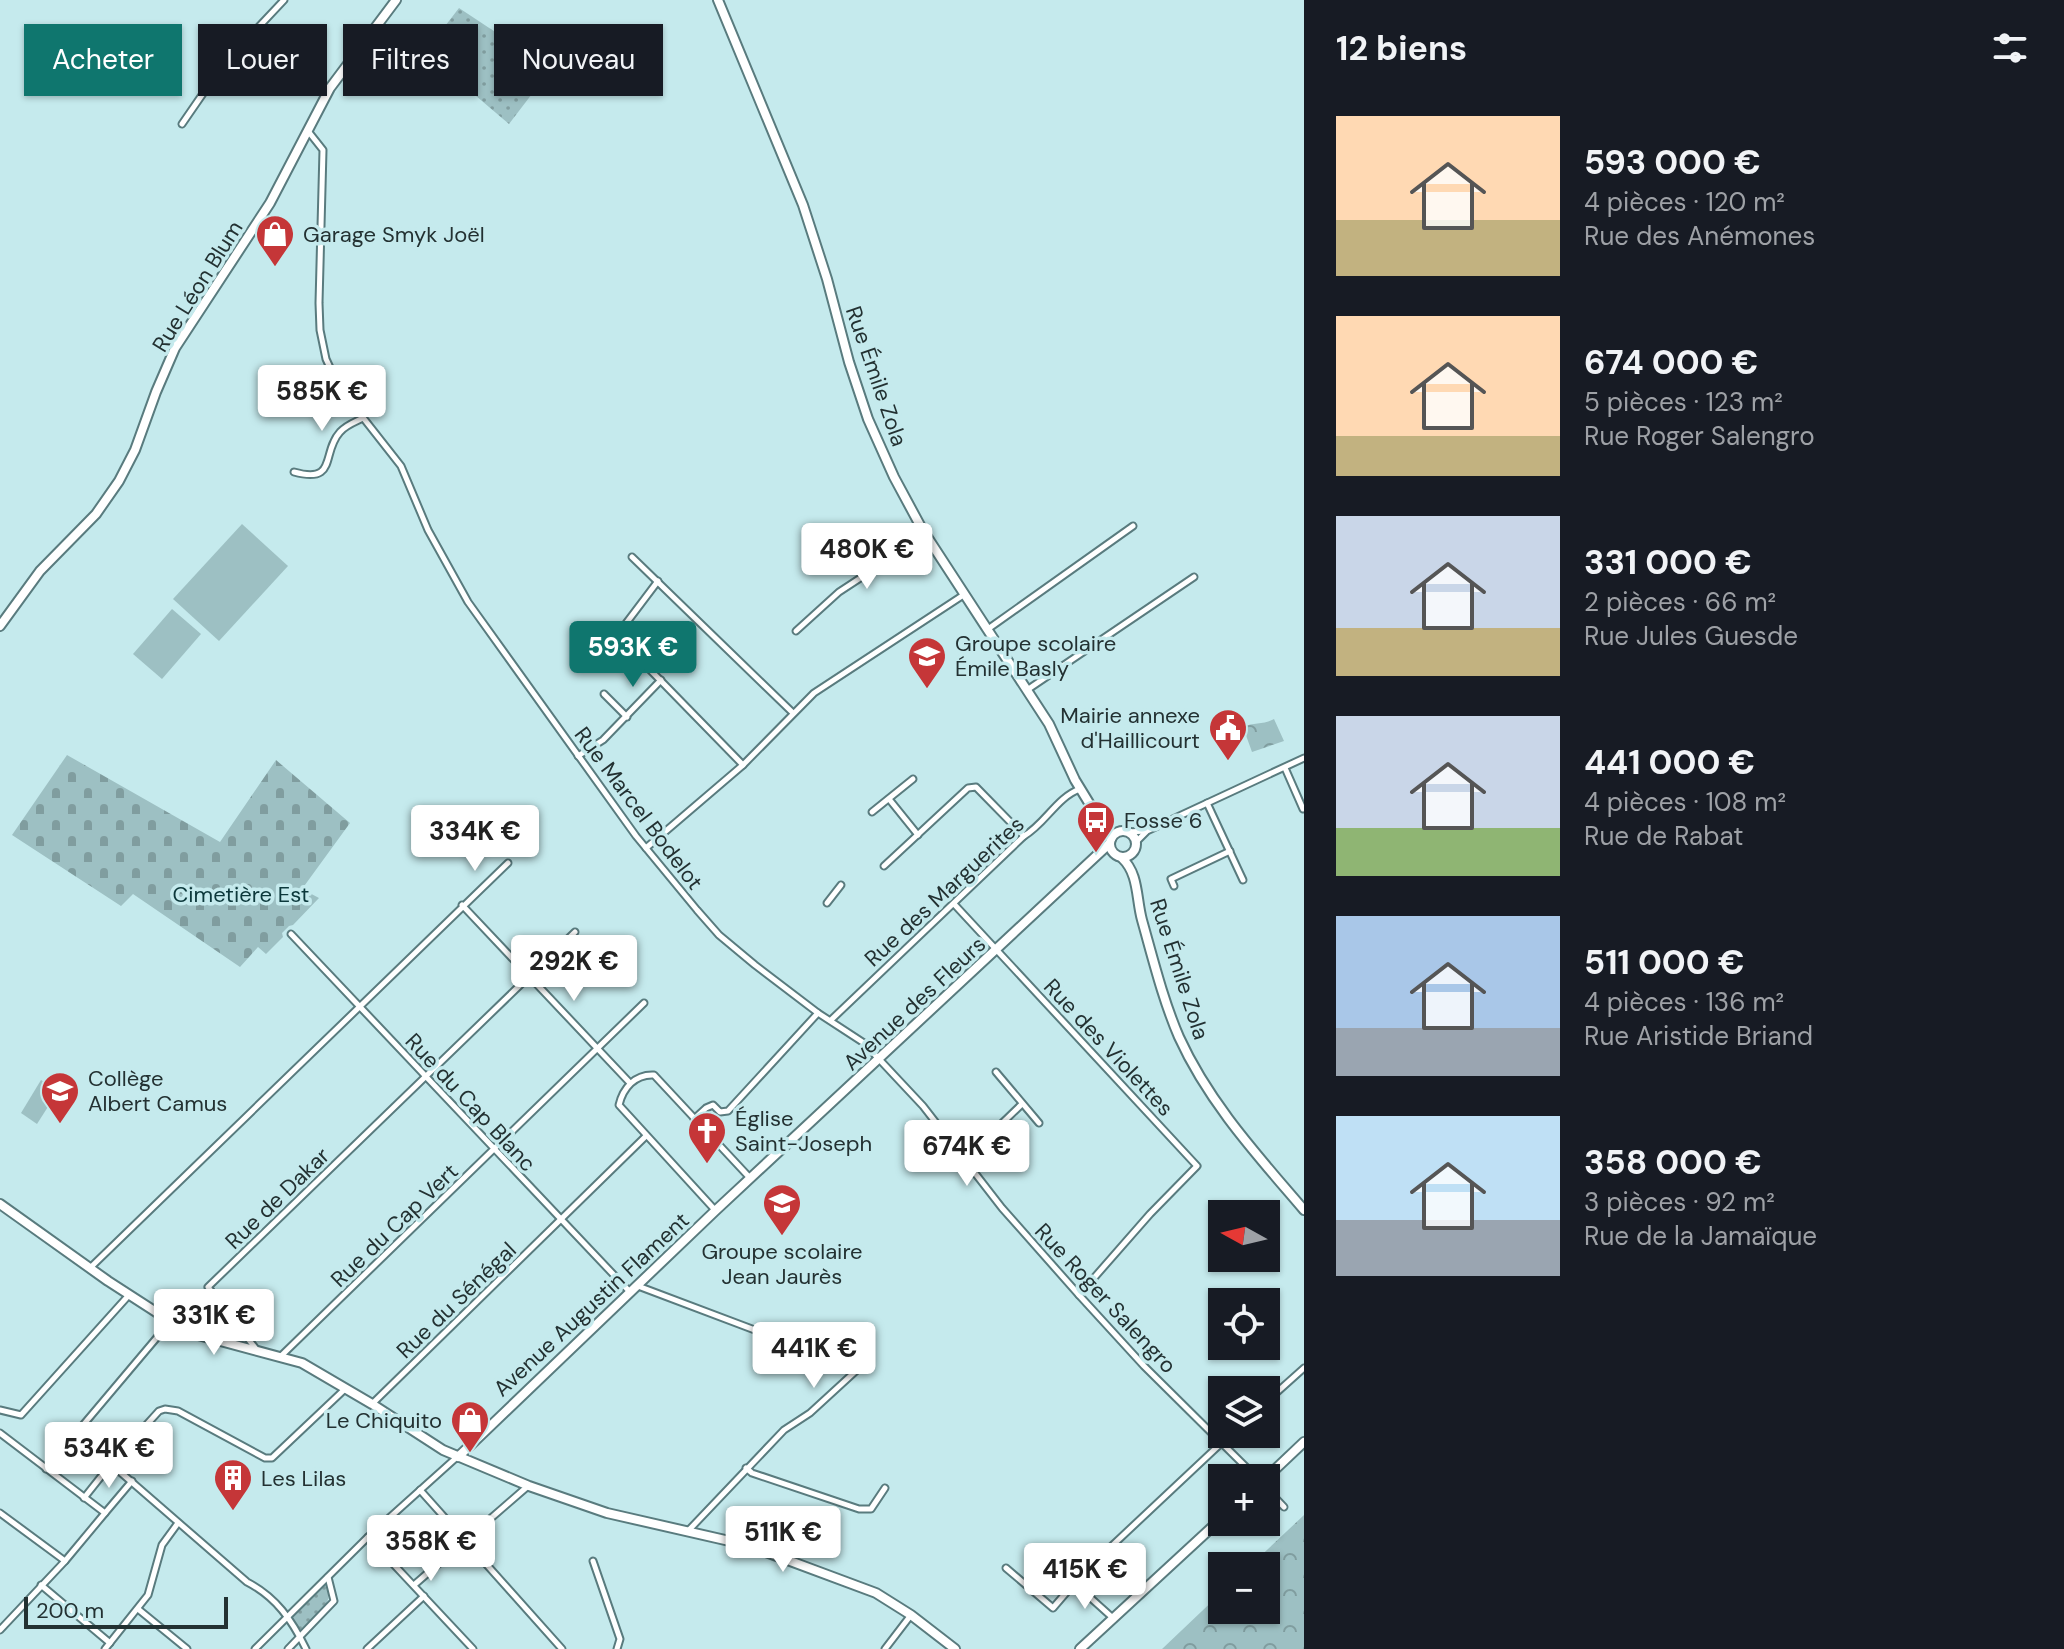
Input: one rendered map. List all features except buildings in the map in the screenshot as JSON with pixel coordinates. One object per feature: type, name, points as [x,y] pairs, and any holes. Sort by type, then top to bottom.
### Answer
[{"type":"street","points":[[182,124],[222,66],[284,0]]},
{"type":"street","name":"Rue Léon Blum","points":[[0,626],[40,571],[96,514],[119,481],[135,450],[175,348],[270,203],[330,88],[396,0]]},
{"type":"street","name":"Rue Émile Zola","points":[[718,0],[803,205],[868,419],[894,477],[926,535],[1049,724],[1081,789],[1102,821],[1111,845]]},
{"type":"street","name":"Rue Marcel Bodelot","points":[[308,131],[323,150],[320,330],[326,359],[336,382],[401,466],[428,530],[468,602],[646,848],[719,935],[818,1013],[864,1043],[880,1059]]},
{"type":"street","points":[[294,472],[316,475],[324,470],[337,436],[363,418]]},
{"type":"street","points":[[987,629],[1133,526]]},
{"type":"street","points":[[796,631],[839,592],[926,535]]},
{"type":"street","points":[[632,557],[793,713]]},
{"type":"street","points":[[1027,690],[1194,577]]},
{"type":"street","points":[[658,581],[618,634],[743,765]]},
{"type":"street","points":[[646,848],[743,765],[826,684],[965,594]]},
{"type":"street","points":[[578,756],[603,740],[661,680]]},
{"type":"street","points":[[604,694],[627,717]]},
{"type":"street","points":[[1147,831],[1122,858],[1111,845],[1124,832],[1147,831],[1304,758]]},
{"type":"street","points":[[1285,768],[1303,809]]},
{"type":"street","points":[[872,812],[913,779]]},
{"type":"street","points":[[884,866],[968,788],[976,787],[1024,836]]},
{"type":"street","name":"Rue des Marguerites","points":[[831,1020],[1071,792],[1081,789]]},
{"type":"street","points":[[889,799],[918,835]]},
{"type":"street","points":[[1207,803],[1243,880]]},
{"type":"street","name":"Rue Émile Zola","points":[[1102,821],[1124,832],[1135,847],[1138,906],[1178,1034],[1194,1068],[1240,1134],[1304,1210]]},
{"type":"street","name":"Avenue des Fleurs","points":[[751,1179],[1111,845]]},
{"type":"street","points":[[1174,886],[1171,879],[1230,851]]},
{"type":"street","name":"Rue Émile Zola","points":[[1122,858],[1131,866],[1137,892]]},
{"type":"street","points":[[90,1268],[508,863]]},
{"type":"street","points":[[827,903],[841,885]]},
{"type":"street","name":"Rue des Violettes","points":[[954,904],[1197,1166],[1079,1295]]},
{"type":"street","points":[[462,905],[630,1083]]},
{"type":"street","points":[[426,1077],[575,932]]},
{"type":"street","name":"Rue du Cap Blanc","points":[[291,934],[562,1221],[633,1288]]},
{"type":"street","name":"Rue du Cap Vert","points":[[281,1356],[644,1003]]},
{"type":"street","points":[[694,1119],[713,1105],[720,1112],[728,1111],[818,1013]]},
{"type":"street","name":"Rue Roger Salengro","points":[[880,1059],[923,1106],[1004,1211],[1144,1366],[1208,1429]]},
{"type":"street","points":[[996,1072],[1039,1123]]},
{"type":"street","points":[[715,1211],[619,1105],[630,1083],[645,1075],[654,1075],[751,1179]]},
{"type":"street","name":"Rue de Dakar","points":[[257,1350],[208,1287],[426,1077]]},
{"type":"street","points":[[964,1160],[1022,1104]]},
{"type":"street","name":"Rue du Sénégal","points":[[372,1404],[646,1136]]},
{"type":"street","name":"Avenue Augustin Flament","points":[[458,1457],[751,1179]]},
{"type":"street","points":[[0,1204],[129,1295],[197,1336],[302,1363],[458,1457],[529,1486],[596,1510],[747,1545],[876,1593],[955,1649]]},
{"type":"street","points":[[633,1288],[858,1369],[810,1413],[784,1430],[688,1531]]},
{"type":"street","points":[[0,1410],[21,1415],[129,1295]]},
{"type":"street","points":[[46,1469],[170,1322]]},
{"type":"street","points":[[1280,1389],[1304,1368]]},
{"type":"street","points":[[84,1498],[159,1411],[178,1411],[265,1458],[272,1458],[346,1388]]},
{"type":"street","points":[[0,1433],[105,1513]]},
{"type":"street","points":[[1280,1465],[1304,1442]]},
{"type":"street","points":[[1006,1568],[1053,1608],[1074,1583],[1217,1448]]},
{"type":"street","name":"Rue Roger Salengro","points":[[1227,1448],[1242,1464]]},
{"type":"street","points":[[255,1649],[368,1537],[458,1457]]},
{"type":"street","points":[[111,1464],[247,1582],[264,1591],[287,1615],[306,1649]]},
{"type":"street","points":[[746,1468],[752,1473],[859,1509],[871,1509],[885,1488]]},
{"type":"street","points":[[0,1630],[65,1561],[132,1481]]},
{"type":"street","points":[[414,1585],[529,1486]]},
{"type":"street","points":[[420,1490],[562,1649]]},
{"type":"street","points":[[1280,1503],[1284,1507]]},
{"type":"street","points":[[0,1513],[65,1561]]},
{"type":"street","points":[[105,1649],[138,1609],[153,1582],[162,1545],[178,1523]]},
{"type":"street","points":[[1080,1649],[1208,1531]]},
{"type":"street","points":[[368,1537],[473,1649]]},
{"type":"street","points":[[593,1561],[620,1639],[617,1649]]},
{"type":"street","points":[[288,1649],[334,1601],[327,1576]]},
{"type":"street","points":[[1074,1583],[1114,1619]]},
{"type":"street","points":[[41,1585],[110,1643]]},
{"type":"street","points":[[367,1649],[424,1596]]},
{"type":"street","points":[[138,1609],[187,1649]]},
{"type":"street","points":[[885,1649],[911,1615]]},
{"type":"green space","points":[[459,8],[494,31],[494,96],[530,96],[509,124],[476,96],[478,24],[447,24]]},
{"type":"green space","points":[[242,524],[288,566],[219,641],[173,599]]},
{"type":"green space","points":[[172,609],[201,634],[162,679],[133,654]]},
{"type":"green space","points":[[1274,719],[1284,741],[1252,752],[1243,727]]},
{"type":"green space","name":"Cimetière Est","points":[[67,755],[220,842],[276,760],[350,823],[302,889],[319,898],[282,933],[283,937],[266,954],[258,947],[240,967],[133,894],[121,906],[12,835]]},
{"type":"green space","points":[[41,1080],[58,1091],[37,1124],[21,1113]]},
{"type":"green space","points":[[1304,1515],[1304,1649],[1162,1649],[1208,1605],[1208,1624],[1280,1624],[1280,1552],[1265,1552]]},
{"type":"green space","points":[[321,1584],[326,1584],[328,1592],[326,1604],[319,1614],[298,1629],[290,1613]]},
{"type":"place","name":"Garage Smyk Joël","points":[[275,268]]},
{"type":"place","name":"Groupe scolaire Émile Basly","points":[[927,690]]},
{"type":"place","name":"Mairie annexe d'Haillicourt","points":[[1228,762]]},
{"type":"place","name":"Fosse 6","points":[[1096,854]]},
{"type":"place","name":"Collège Albert Camus","points":[[60,1125]]},
{"type":"place","name":"Église Saint-Joseph","points":[[707,1165]]},
{"type":"place","name":"Groupe scolaire Jean Jaurès","points":[[782,1237]]},
{"type":"place","name":"Le Chiquito","points":[[470,1454]]},
{"type":"place","name":"Les Lilas","points":[[233,1512]]}]
